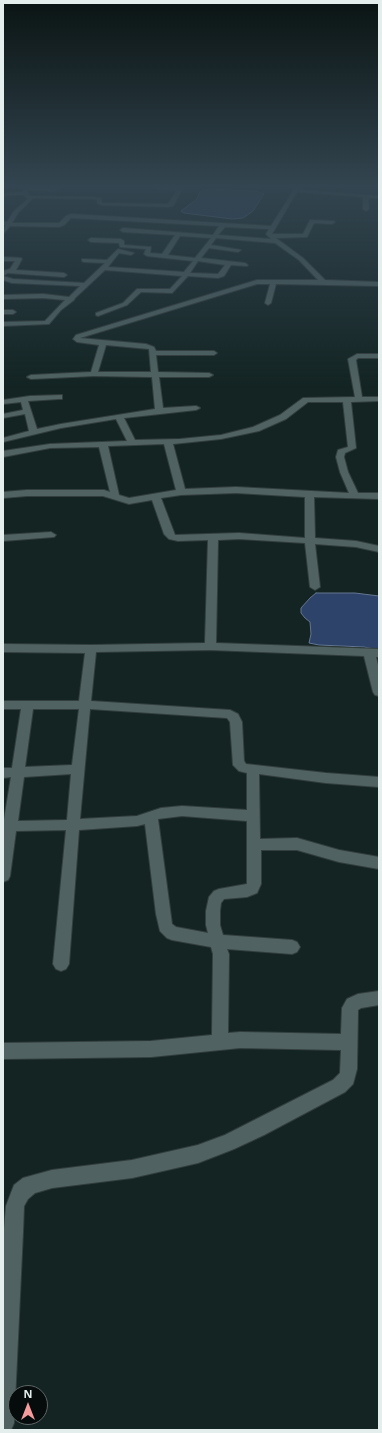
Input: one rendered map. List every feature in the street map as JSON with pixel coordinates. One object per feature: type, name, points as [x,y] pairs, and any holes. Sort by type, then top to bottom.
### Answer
[{"type":"street","points":[[3,324],[47,324],[59,309],[87,285],[115,255]]},
{"type":"street","points":[[160,255],[246,265]]},
{"type":"street","points":[[98,314],[125,304],[139,290],[172,291],[200,255]]},
{"type":"street","points":[[294,255],[306,264],[325,284]]},
{"type":"street","points":[[3,259],[20,260],[12,271]]},
{"type":"street","points":[[84,260],[109,262]]},
{"type":"street","points":[[104,268],[218,276],[222,275],[229,263]]},
{"type":"street","points":[[3,274],[12,271],[64,275]]},
{"type":"street","points":[[3,278],[12,280],[87,285]]},
{"type":"street","points":[[268,303],[274,281]]},
{"type":"street","points":[[158,411],[153,353],[150,346],[79,341],[76,339],[78,336],[244,286],[262,282],[274,281],[325,284],[379,284]]},
{"type":"street","points":[[3,297],[38,296],[72,299]]},
{"type":"street","points":[[3,312],[13,312]]},
{"type":"street","points":[[94,374],[103,342]]},
{"type":"street","points":[[153,353],[214,353]]},
{"type":"street","points":[[359,399],[352,359],[357,356],[379,356]]},
{"type":"street","points":[[31,377],[94,374],[209,375]]},
{"type":"street","points":[[3,402],[24,398],[59,397]]},
{"type":"street","points":[[24,398],[34,432]]},
{"type":"street","points":[[347,399],[352,448],[341,452],[340,457],[344,472],[355,496]]},
{"type":"street","points":[[3,454],[50,446],[132,442],[168,442],[240,434],[256,429],[283,417],[306,400],[379,399]]},
{"type":"street","points":[[3,440],[34,432],[119,416],[196,408]]},
{"type":"street","points":[[3,416],[28,411]]},
{"type":"street","points":[[119,416],[132,442]]},
{"type":"street","points":[[168,442],[181,492]]},
{"type":"street","points":[[103,444],[115,496]]},
{"type":"street","points":[[3,495],[28,493],[104,493],[129,501],[181,492],[236,490],[379,496]]},
{"type":"street","points":[[309,494],[310,541],[315,587]]},
{"type":"street","points":[[156,497],[169,534],[172,537],[239,536],[356,544],[379,549]]},
{"type":"street","points":[[3,538],[51,535]]},
{"type":"street","points":[[210,646],[213,536]]},
{"type":"street","points":[[3,648],[91,649],[210,646],[374,653],[379,692]]},
{"type":"street","points":[[61,964],[78,769],[91,649]]},
{"type":"street","points":[[3,705],[85,705],[230,714],[234,717],[236,722],[239,765],[243,768],[326,778],[379,782]]},
{"type":"street","points":[[3,876],[8,823],[28,705]]},
{"type":"street","points":[[3,773],[78,769]]},
{"type":"street","points":[[220,1042],[221,966],[213,925],[214,901],[219,895],[225,893],[247,891],[252,888],[254,884],[253,770]]},
{"type":"street","points":[[8,823],[74,825],[137,821],[161,813],[182,811],[253,816]]},
{"type":"street","points":[[151,817],[165,926],[172,933],[217,941],[292,947]]},
{"type":"street","points":[[253,845],[297,844],[339,856],[379,863]]},
{"type":"street","points":[[3,1423],[15,1206],[21,1192],[30,1185],[52,1180],[132,1169],[198,1154],[228,1143],[258,1129],[339,1086],[347,1078],[349,1069],[349,1014],[353,1004],[358,1001],[379,998]]},
{"type":"street","points":[[3,1050],[179,1048],[220,1042],[278,1040],[349,1042]]},
{"type":"water","points":[[316,593],[355,593],[379,596],[379,650],[364,647],[319,645],[309,643],[311,634],[310,622],[301,613],[301,608]]}]
